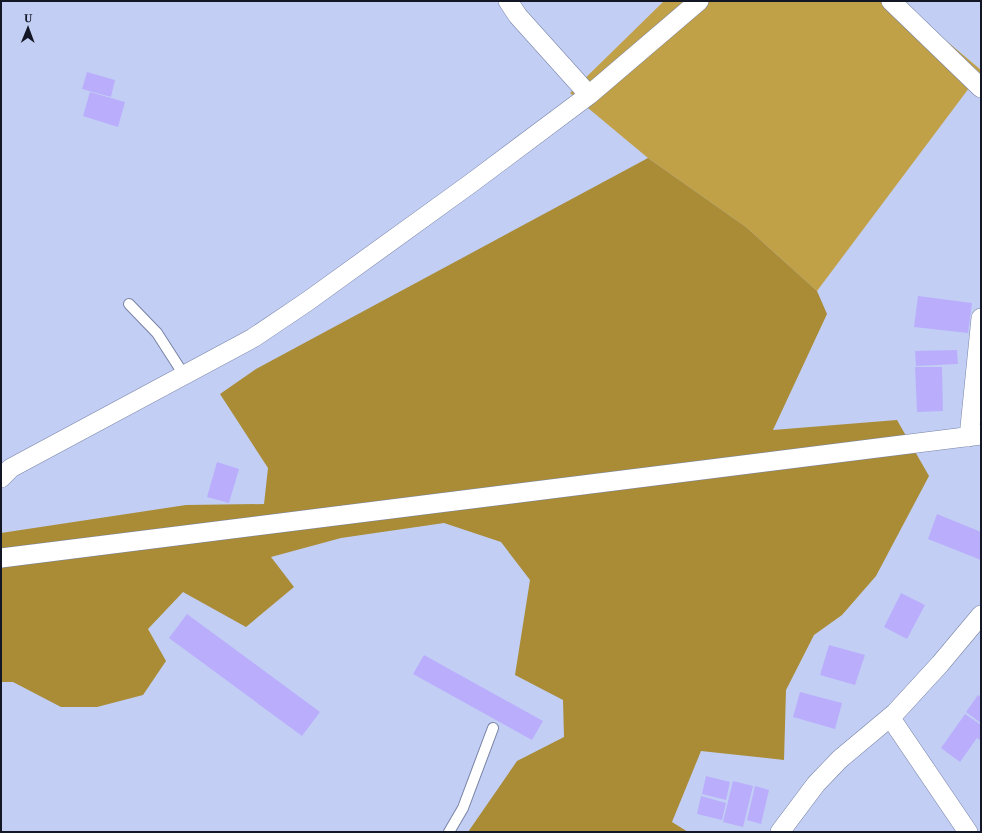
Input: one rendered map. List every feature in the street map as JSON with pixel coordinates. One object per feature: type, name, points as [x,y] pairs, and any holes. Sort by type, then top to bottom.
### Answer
[{"type":"street","points":[[508,1],[518,16],[588,95]]},
{"type":"street","points":[[1,478],[12,468],[253,338],[308,301],[470,184],[588,95],[699,1]]},
{"type":"street","points":[[891,1],[981,88]]},
{"type":"street","points":[[1,558],[975,436],[981,318]]},
{"type":"street","points":[[780,832],[816,784],[840,759],[890,717],[940,664],[981,615]]},
{"type":"street","points":[[890,717],[968,832]]},
{"type":"lane","points":[[129,304],[157,333],[184,375]]},
{"type":"lane","points":[[449,832],[463,808],[493,728]]},
{"type":"shaded area","points":[[664,1],[899,1],[981,70],[817,291],[746,227],[648,158],[570,93]]},
{"type":"shaded area","points":[[648,158],[746,227],[817,291],[827,314],[773,430],[897,420],[929,476],[876,576],[842,615],[814,635],[786,690],[784,760],[701,751],[672,822],[688,832],[468,832],[517,761],[564,737],[563,700],[515,675],[530,580],[501,542],[444,523],[341,538],[271,557],[294,587],[246,627],[183,592],[148,629],[166,661],[143,695],[97,707],[61,707],[13,682],[1,682],[1,533],[186,505],[264,504],[268,468],[220,394],[256,369]]},
{"type":"building","points":[[87,72],[115,80],[111,97],[82,89]]},
{"type":"building","points":[[90,92],[125,102],[118,127],[83,116]]},
{"type":"building","points":[[918,296],[972,303],[968,333],[914,327]]},
{"type":"building","points":[[957,350],[958,364],[916,366],[915,351]]},
{"type":"building","points":[[915,367],[942,367],[943,411],[917,412]]},
{"type":"building","points":[[217,462],[239,469],[229,503],[207,497]]},
{"type":"building","points":[[937,514],[981,532],[981,560],[928,539]]},
{"type":"building","points":[[901,593],[925,605],[907,639],[884,627]]},
{"type":"building","points":[[187,614],[320,712],[302,736],[169,638]]},
{"type":"building","points":[[829,645],[865,655],[855,685],[820,675]]},
{"type":"building","points":[[424,655],[543,721],[532,740],[413,674]]},
{"type":"building","points":[[800,692],[842,703],[835,729],[793,717]]},
{"type":"building","points":[[978,695],[981,697],[981,723],[966,712]]},
{"type":"building","points":[[965,714],[981,725],[981,741],[977,738],[960,762],[941,748]]},
{"type":"building","points":[[706,776],[730,782],[726,800],[702,794]]},
{"type":"building","points":[[733,781],[753,786],[743,827],[723,822]]},
{"type":"building","points":[[755,786],[769,790],[761,824],[747,820]]},
{"type":"building","points":[[701,796],[726,803],[722,820],[697,814]]}]
